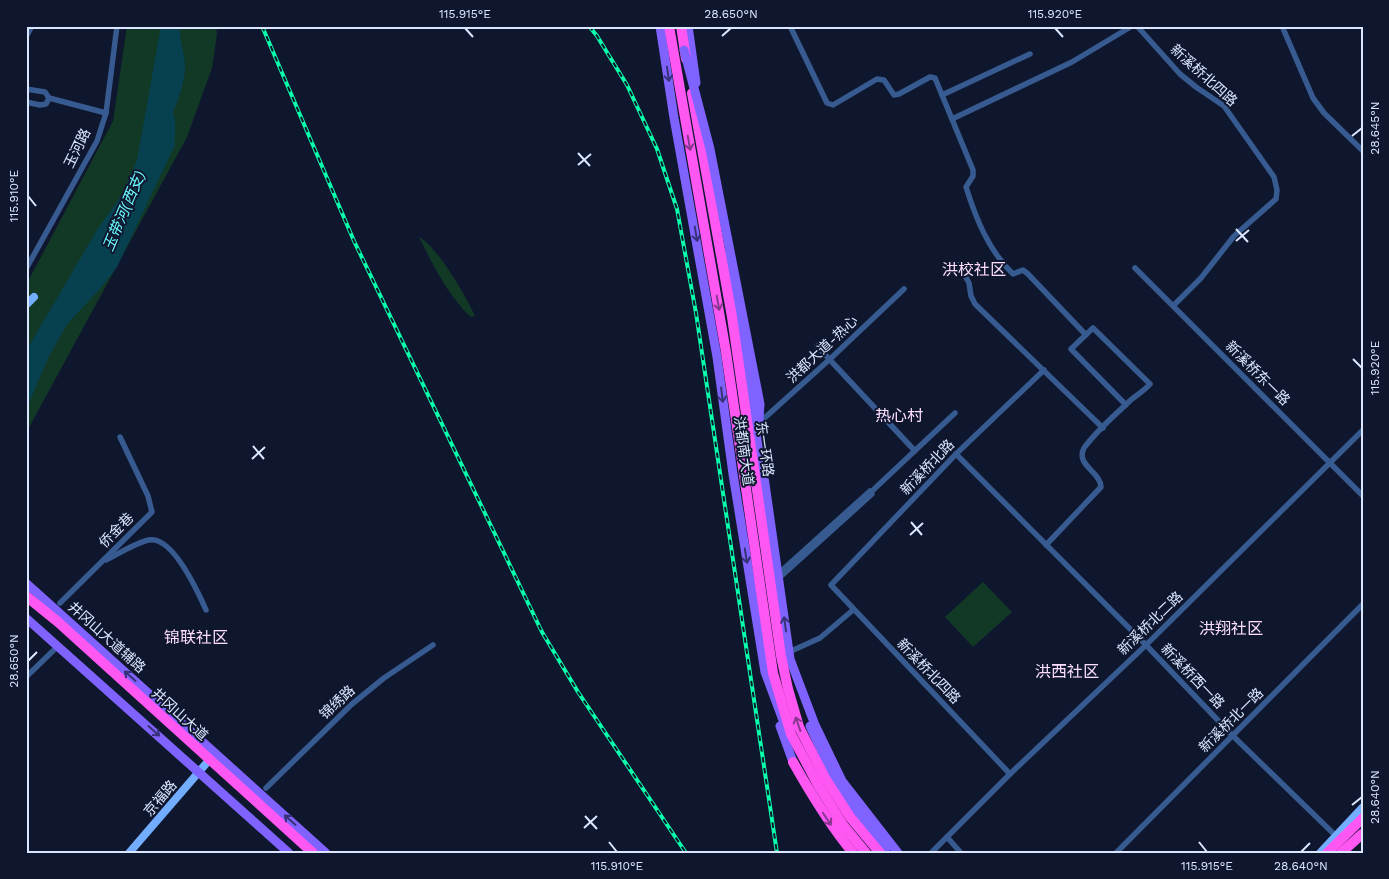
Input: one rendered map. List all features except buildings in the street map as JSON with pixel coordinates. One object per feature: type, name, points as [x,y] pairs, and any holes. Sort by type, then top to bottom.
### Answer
[{"type":"highway","name":"东一环路","points":[[669,26],[726,352],[773,673],[791,734],[818,785],[838,817],[866,853]]},
{"type":"highway","name":"东一环路","points":[[681,26],[732,317],[781,656],[788,689],[799,727],[825,778],[850,817],[880,853]]},
{"type":"highway","name":"井冈山大道","points":[[26,596],[58,622],[306,853]]},
{"type":"highway","name":"井冈山大道","points":[[26,603],[313,853]]},
{"type":"highway","points":[[793,762],[819,807],[853,853]]},
{"type":"highway","points":[[1320,853],[1363,818]]},
{"type":"highway","points":[[1345,853],[1363,834]]},
{"type":"highway","points":[[1327,853],[1340,835]]},
{"type":"main road","name":"洪都南大道","points":[[660,26],[674,118],[717,357],[733,474],[765,672],[783,723],[819,791],[870,853]]},
{"type":"main road","name":"洪都南大道","points":[[688,26],[702,131],[757,430],[790,656],[815,725],[842,781],[898,853]]},
{"type":"main road","points":[[684,50],[710,149],[760,404],[757,430]]},
{"type":"main road","name":"井冈山大道辅路","points":[[26,582],[326,853]]},
{"type":"main road","points":[[26,618],[289,853]]},
{"type":"main road","points":[[790,656],[798,697],[819,749],[836,783],[890,853]]},
{"type":"main road","points":[[765,672],[781,729],[793,762]]},
{"type":"street","points":[[26,37],[32,26]]},
{"type":"street","name":"玉河路","points":[[26,269],[97,141],[106,113],[117,26]]},
{"type":"street","points":[[790,26],[827,103],[834,105],[877,79],[884,80],[894,95],[932,77],[936,80],[973,170],[973,176],[966,187],[983,232],[994,251],[1013,274],[1023,270],[1028,274],[1086,334]]},
{"type":"street","points":[[952,119],[1072,62],[1132,26]]},
{"type":"street","name":"新溪桥北四路","points":[[1137,26],[1180,74],[1224,106],[1274,177],[1277,190],[1276,199],[1234,236],[1201,278],[1174,305]]},
{"type":"street","points":[[1282,26],[1313,98],[1324,113],[1363,151]]},
{"type":"street","points":[[942,95],[1030,54]]},
{"type":"street","points":[[26,88],[45,92],[49,98],[106,113]]},
{"type":"street","points":[[26,102],[40,105],[46,104],[49,98]]},
{"type":"street","points":[[959,265],[969,283],[971,296],[975,304],[1103,428]]},
{"type":"street","name":"新溪桥东一路","points":[[1135,268],[1363,496]]},
{"type":"street","name":"洪都大道-热心","points":[[757,430],[904,289]]},
{"type":"street","points":[[26,305],[34,297]]},
{"type":"street","points":[[1046,545],[1100,489],[1100,481],[1085,464],[1082,457],[1082,452],[1088,442],[1150,384],[1093,328],[1071,348],[1126,405]]},
{"type":"street","points":[[817,346],[915,451]]},
{"type":"street","name":"新溪桥北路","points":[[831,584],[956,454],[1044,370]]},
{"type":"street","points":[[778,577],[872,494],[871,492],[955,413]]},
{"type":"street","name":"新溪桥北二路","points":[[931,853],[1010,774],[1146,645],[1363,430]]},
{"type":"street","name":"侨金巷","points":[[60,603],[152,512],[148,496],[120,437]]},
{"type":"street","name":"新溪桥西一路","points":[[956,454],[1146,645],[1233,736],[1340,835],[1345,853]]},
{"type":"street","points":[[102,562],[148,540],[156,540],[168,548],[185,569],[206,610]]},
{"type":"street","name":"新溪桥北四路","points":[[831,584],[1010,774]]},
{"type":"street","name":"新溪桥北一路","points":[[1116,853],[1363,604]]},
{"type":"street","points":[[790,656],[820,638],[854,610]]},
{"type":"street","name":"锦绣路","points":[[266,788],[352,704],[384,678],[433,645]]},
{"type":"street","points":[[26,677],[58,646]]},
{"type":"street","name":"京福路","points":[[128,853],[208,761]]},
{"type":"street","points":[[1340,835],[1363,807]]},
{"type":"street","points":[[946,837],[961,853]]},
{"type":"green space","points":[[127,26],[216,26],[217,34],[212,68],[187,137],[26,433],[26,285],[113,121]]},
{"type":"green space","points":[[419,237],[434,250],[442,261],[465,296],[475,316],[471,317],[455,300]]},
{"type":"green space","points":[[983,582],[1012,612],[973,647],[945,617]]},
{"type":"water","name":"玉带河(西支)","points":[[161,26],[180,26],[180,37],[185,59],[183,81],[173,113],[175,145],[117,267],[100,289],[68,323],[49,356],[26,410],[26,351],[97,230],[123,193],[137,160]]},
{"type":"railway","points":[[262,26],[354,241],[542,632],[578,692],[686,853]]},
{"type":"railway","points":[[589,26],[627,85],[657,149],[677,209],[696,313],[777,853]]},
{"type":"district","name":"洪校社区","points":[[974,269]]},
{"type":"district","name":"热心村","points":[[899,415]]},
{"type":"district","name":"洪翔社区","points":[[1231,628]]},
{"type":"district","name":"锦联社区","points":[[196,637]]},
{"type":"district","name":"洪西社区","points":[[1067,671]]}]
